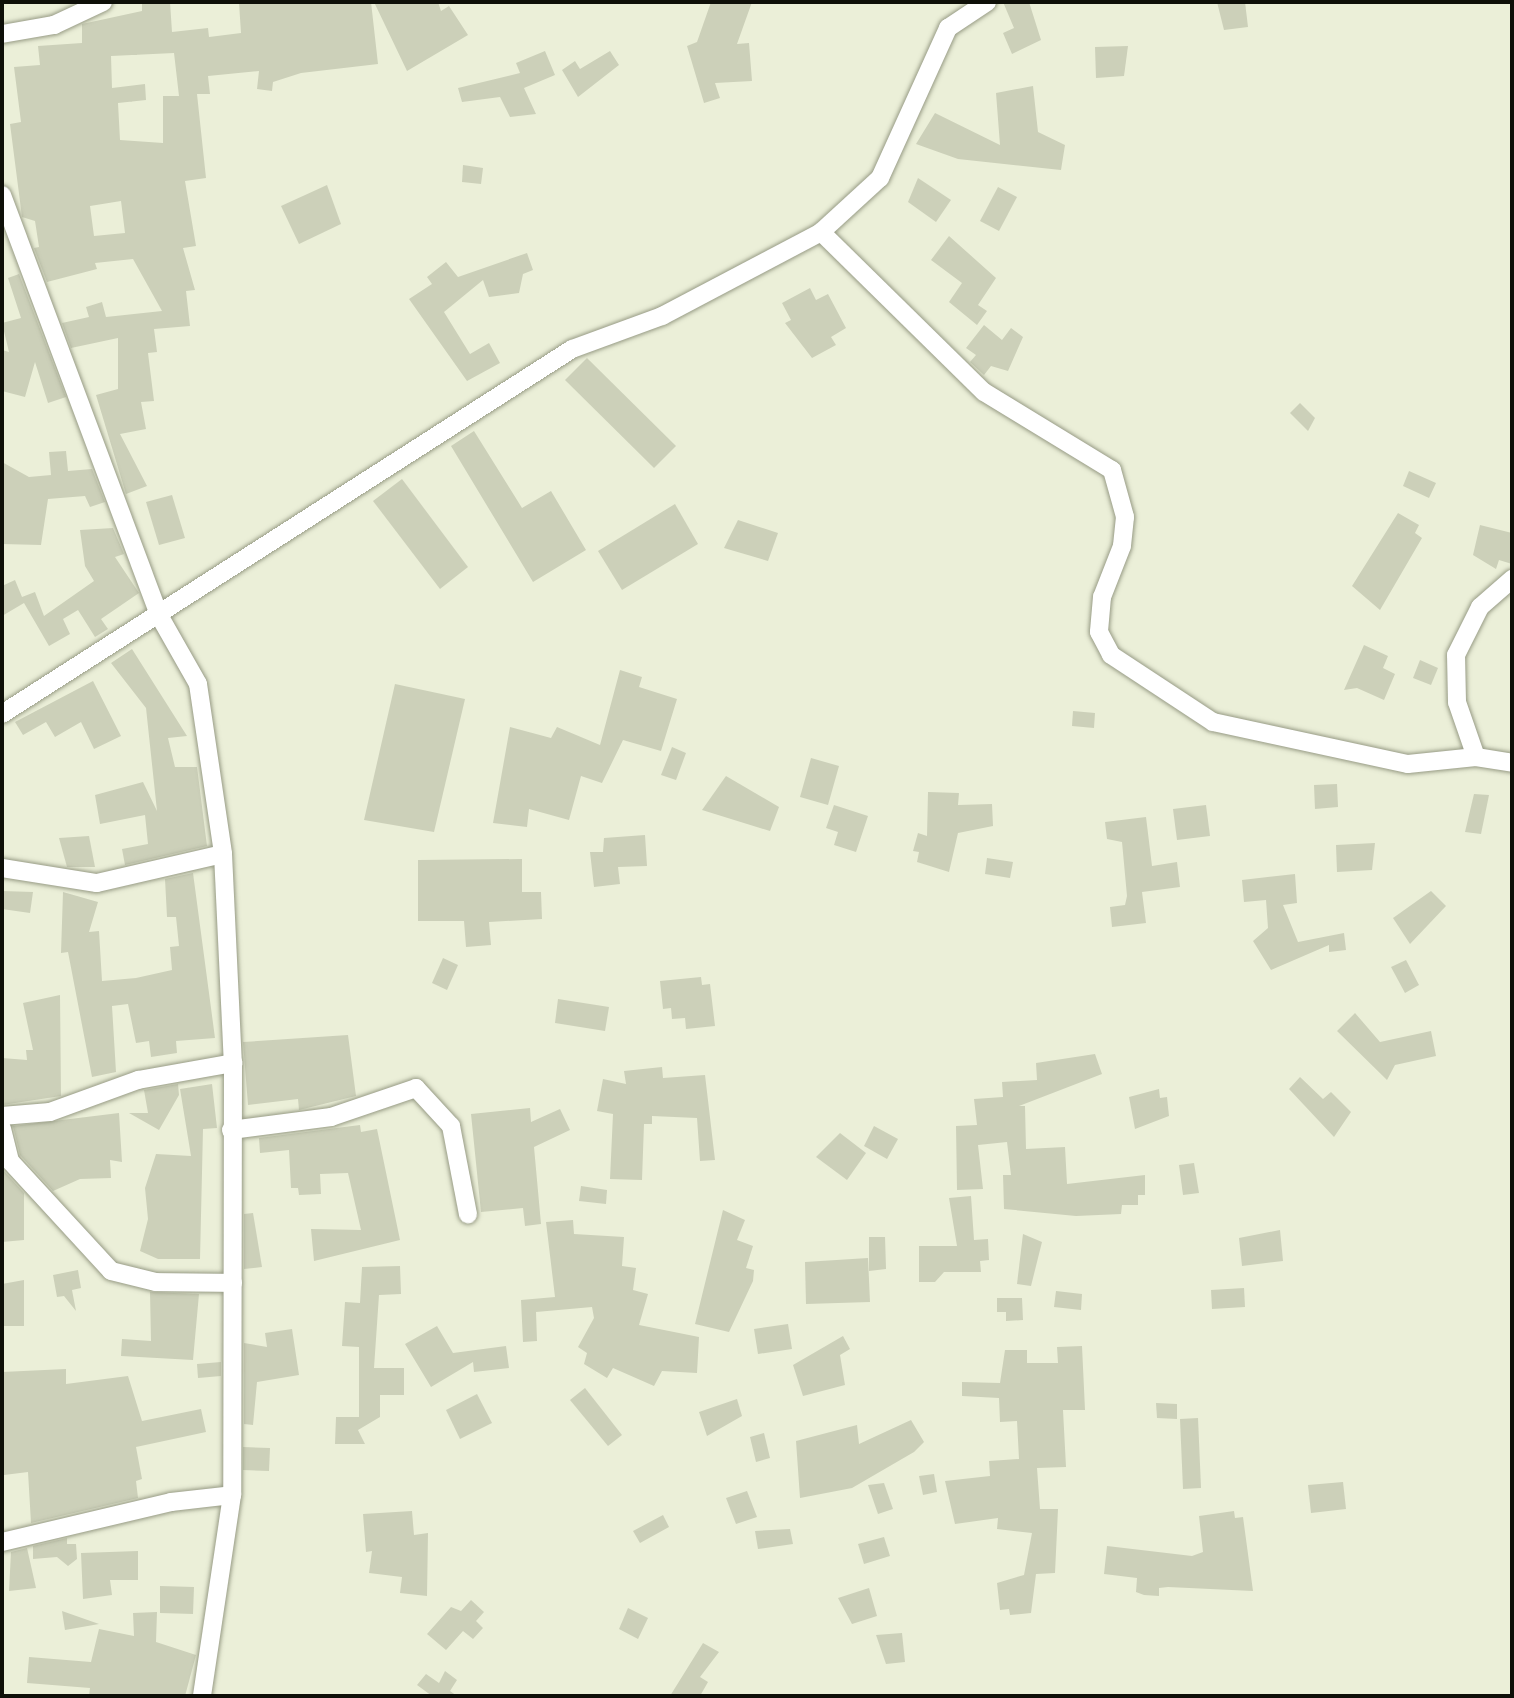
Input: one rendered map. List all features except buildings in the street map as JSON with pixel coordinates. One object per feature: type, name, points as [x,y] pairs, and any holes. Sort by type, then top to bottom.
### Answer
[{"type":"street","points":[[2,34],[54,25],[103,2]]},
{"type":"street","points":[[2,714],[160,617],[212,575],[572,349],[662,316],[821,232],[880,178],[948,28],[987,2]]},
{"type":"street","points":[[2,195],[160,617],[198,684],[223,855],[233,1063],[232,1495],[202,1696]]},
{"type":"street","points":[[821,232],[984,392],[1112,470],[1125,517],[1122,547],[1102,597],[1099,632],[1111,655],[1213,722],[1408,764],[1476,757],[1512,763]]},
{"type":"street","points":[[1476,757],[1457,702],[1456,655],[1480,607],[1512,579]]},
{"type":"street","points":[[2,868],[97,883],[223,855]]},
{"type":"street","points":[[2,1116],[50,1112],[138,1080],[233,1063]]},
{"type":"street","points":[[231,1130],[331,1116],[416,1088],[451,1126],[468,1214]]},
{"type":"street","points":[[2,1129],[10,1161],[111,1271],[156,1282],[233,1283]]},
{"type":"street","points":[[2,1542],[172,1502],[232,1495]]}]
